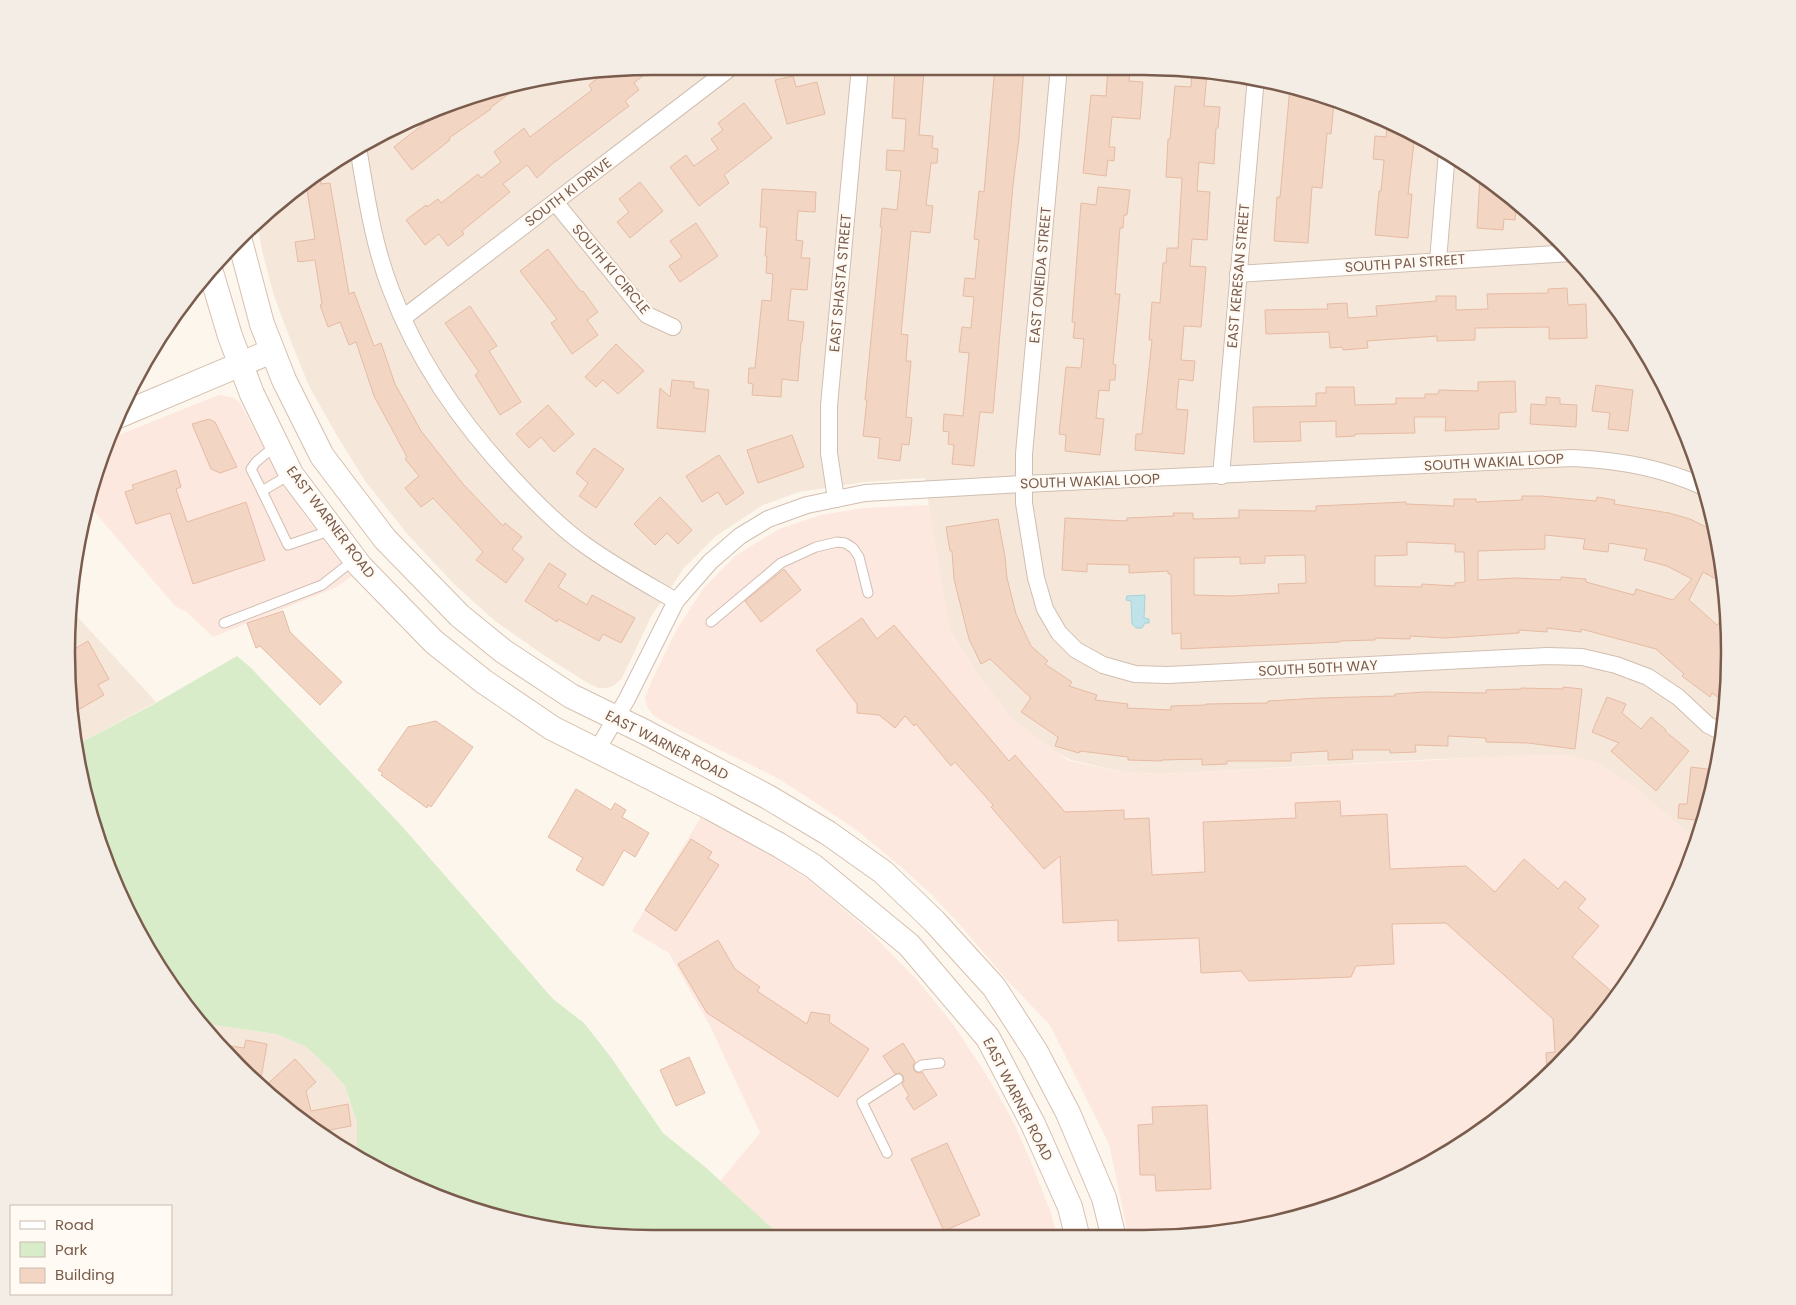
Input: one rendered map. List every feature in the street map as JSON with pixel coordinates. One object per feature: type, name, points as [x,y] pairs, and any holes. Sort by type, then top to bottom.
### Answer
[{"type":"main road","name":"EAST WARNER ROAD","points":[[242,247],[262,324],[284,380],[322,456],[385,539],[460,616],[503,651],[571,696],[672,746],[768,797],[828,833],[883,872],[934,921],[994,987],[1036,1052],[1068,1113],[1104,1198],[1112,1230]]},
{"type":"main road","name":"EAST WARNER ROAD","points":[[213,278],[230,336],[252,394],[291,474],[360,566],[434,642],[483,682],[552,728],[711,808],[779,845],[813,866],[909,945],[988,1038],[1033,1124],[1070,1206],[1076,1230]]},
{"type":"main road","points":[[128,412],[272,351]]},
{"type":"main road","points":[[779,845],[795,813]]},
{"type":"street","name":"SOUTH KI DRIVE","points":[[403,318],[721,75]]},
{"type":"street","name":"EAST SHASTA STREET","points":[[836,499],[829,452],[829,406],[859,75]]},
{"type":"street","name":"EAST ONEIDA STREET","points":[[1024,484],[1024,454],[1059,75]]},
{"type":"street","name":"EAST KERESAN STREET","points":[[1221,476],[1255,86]]},
{"type":"street","points":[[359,155],[379,254],[391,290],[435,381],[470,429],[520,487],[545,512],[584,545],[676,601]]},
{"type":"street","points":[[1438,261],[1446,161]]},
{"type":"street","name":"SOUTH KI CIRCLE","points":[[555,202],[647,315],[673,327]]},
{"type":"street","name":"SOUTH PAI STREET","points":[[1238,274],[1561,254]]},
{"type":"street","name":"SOUTH WAKIAL LOOP","points":[[597,750],[676,601],[710,562],[740,536],[768,519],[807,504],[865,493],[1573,458],[1603,460],[1632,465],[1694,480]]},
{"type":"street","name":"SOUTH 50TH WAY","points":[[1024,484],[1024,503],[1036,578],[1045,609],[1059,633],[1076,650],[1102,665],[1135,674],[1168,675],[1547,656],[1582,657],[1616,665],[1648,677],[1678,697],[1708,726],[1716,729]]},
{"type":"lane","points":[[277,444],[256,462],[251,470],[288,545],[333,529]]},
{"type":"lane","points":[[262,491],[291,474]]},
{"type":"lane","points":[[711,622],[781,563],[816,547],[837,542],[845,543],[853,548],[858,557],[868,593]]},
{"type":"lane","points":[[224,622],[322,585],[355,559]]},
{"type":"lane","points":[[919,1067],[922,1064],[940,1064]]},
{"type":"lane","points":[[887,1153],[862,1102],[898,1080]]},
{"type":"shaded area","points":[[652,75],[1181,76],[1256,86],[1329,106],[1364,119],[1432,152],[1464,172],[1495,194],[1552,244],[1602,301],[1624,332],[1644,364],[1677,432],[1701,503],[1710,540],[1720,615],[1720,690],[1716,728],[1710,765],[1691,836],[1633,786],[1570,755],[1437,759],[1161,774],[1123,772],[1071,760],[1049,748],[1012,719],[978,675],[950,630],[942,597],[925,478],[865,482],[799,492],[763,505],[716,536],[684,568],[652,615],[622,678],[615,685],[608,688],[598,688],[545,656],[495,621],[454,584],[409,536],[365,481],[309,386],[274,296],[259,230],[301,194],[364,152],[432,119],[467,106],[540,86],[577,80]]},
{"type":"shaded area","points":[[219,395],[234,398],[240,403],[279,474],[307,518],[352,576],[337,587],[213,637],[187,612],[175,606],[93,510],[118,436]]},
{"type":"shaded area","points":[[929,505],[950,630],[978,675],[1012,719],[1069,761],[1123,772],[1161,774],[1531,755],[1570,755],[1597,762],[1633,786],[1691,836],[1677,873],[1644,941],[1602,1004],[1552,1061],[1495,1111],[1432,1153],[1364,1186],[1293,1210],[1219,1225],[1181,1229],[1127,1230],[1109,1144],[1050,1025],[1006,979],[961,926],[932,895],[858,831],[781,780],[664,722],[653,715],[647,706],[645,698],[652,680],[677,629],[703,589],[735,556],[779,529],[821,515],[863,508]]},
{"type":"shaded area","points":[[76,615],[156,702],[82,742],[76,690]]},
{"type":"shaded area","points":[[701,817],[756,844],[810,881],[871,933],[919,982],[952,1023],[1010,1115],[1030,1159],[1056,1230],[774,1230],[720,1181],[760,1133],[710,1026],[669,953],[632,931]]},
{"type":"shaded area","points":[[211,1025],[276,1034],[305,1046],[345,1086],[357,1122],[357,1148],[301,1111],[272,1087],[244,1061]]},
{"type":"green space","points":[[237,656],[249,666],[399,823],[553,999],[584,1023],[610,1056],[663,1133],[704,1166],[774,1230],[615,1229],[540,1219],[467,1199],[432,1186],[357,1149],[357,1122],[345,1086],[305,1046],[276,1034],[211,1025],[172,973],[152,941],[119,873],[95,802],[82,742],[154,704]]},
{"type":"water","points":[[1145,595],[1144,618],[1149,619],[1149,623],[1145,623],[1142,628],[1136,628],[1132,624],[1131,601],[1126,600],[1127,596]]},
{"type":"building","points":[[644,75],[634,83],[639,90],[625,101],[629,106],[552,164],[537,178],[527,165],[503,184],[510,192],[462,231],[464,234],[448,246],[439,234],[425,245],[406,220],[426,205],[427,207],[438,199],[441,203],[478,174],[481,178],[501,162],[494,152],[524,128],[530,137],[592,90],[589,85],[598,78]]},
{"type":"building","points":[[895,75],[924,75],[919,135],[933,136],[932,148],[938,149],[937,163],[931,163],[926,205],[933,206],[930,233],[911,231],[901,334],[908,335],[906,361],[911,361],[906,417],[912,418],[909,445],[902,444],[900,461],[878,458],[880,438],[863,436],[882,227],[880,227],[882,208],[897,210],[901,171],[886,170],[887,150],[904,151],[906,119],[892,118]]},
{"type":"building","points":[[994,75],[1023,75],[993,413],[980,412],[974,466],[952,464],[954,445],[948,444],[949,432],[943,431],[944,414],[963,416],[969,353],[959,352],[962,327],[971,328],[974,297],[963,296],[965,278],[975,279],[979,240],[974,239],[979,191],[984,192]]},
{"type":"building","points":[[1107,75],[1130,75],[1129,81],[1143,82],[1140,119],[1112,117],[1109,147],[1115,147],[1114,161],[1108,160],[1106,176],[1083,173],[1091,95],[1106,96]]},
{"type":"building","points":[[793,76],[796,87],[817,82],[825,114],[787,124],[775,80]]},
{"type":"building","points":[[1192,77],[1206,79],[1204,106],[1220,107],[1218,128],[1216,128],[1214,164],[1199,162],[1197,191],[1210,192],[1207,240],[1192,239],[1190,266],[1206,267],[1201,327],[1184,326],[1181,360],[1195,361],[1193,381],[1179,379],[1176,409],[1188,410],[1184,454],[1135,450],[1136,434],[1142,434],[1152,340],[1149,340],[1152,302],[1160,303],[1163,263],[1166,263],[1167,248],[1178,248],[1182,178],[1166,177],[1168,139],[1170,139],[1175,86],[1191,87]]},
{"type":"building","points":[[509,93],[491,109],[449,138],[450,140],[412,170],[394,147],[426,122],[467,106]]},
{"type":"building","points":[[1289,94],[1333,108],[1331,134],[1327,133],[1322,188],[1312,187],[1308,243],[1274,241],[1277,197],[1280,197]]},
{"type":"building","points":[[744,103],[772,138],[724,175],[729,183],[699,206],[670,167],[686,155],[694,166],[718,149],[711,139],[723,130],[718,123]]},
{"type":"building","points":[[1387,129],[1414,143],[1408,194],[1412,194],[1408,238],[1375,235],[1384,160],[1373,159],[1375,136],[1386,137]]},
{"type":"building","points":[[321,180],[321,184],[330,183],[349,294],[354,292],[374,346],[381,343],[395,384],[421,431],[463,484],[503,526],[505,523],[522,537],[512,549],[524,559],[506,583],[476,560],[483,552],[433,498],[421,507],[405,488],[419,476],[405,459],[407,457],[374,396],[356,342],[349,345],[340,322],[328,327],[320,305],[322,304],[315,260],[298,262],[295,242],[315,239],[307,190]]},
{"type":"building","points":[[640,182],[663,211],[630,238],[617,222],[629,212],[619,199]]},
{"type":"building","points":[[1480,183],[1516,211],[1515,220],[1504,219],[1503,230],[1477,228]]},
{"type":"building","points":[[1098,187],[1130,190],[1127,215],[1124,215],[1123,228],[1120,228],[1115,294],[1120,294],[1113,364],[1116,365],[1115,380],[1110,380],[1109,391],[1099,390],[1096,418],[1104,419],[1100,455],[1065,451],[1066,435],[1059,434],[1066,367],[1081,368],[1084,339],[1073,338],[1075,323],[1072,322],[1081,203],[1096,205]]},
{"type":"building","points":[[762,189],[816,192],[815,212],[798,211],[796,240],[803,241],[801,258],[810,258],[807,290],[791,289],[788,320],[804,322],[798,381],[782,379],[781,397],[752,395],[753,384],[748,383],[749,368],[755,368],[762,300],[771,301],[773,274],[766,273],[767,227],[760,227]]},
{"type":"building","points":[[696,223],[718,256],[680,282],[669,266],[682,257],[670,241]]},
{"type":"building","points":[[548,249],[598,312],[587,320],[598,335],[572,354],[551,323],[557,319],[520,271]]},
{"type":"building","points":[[1567,288],[1568,305],[1586,304],[1587,338],[1549,339],[1549,327],[1475,328],[1475,340],[1437,341],[1437,336],[1367,341],[1368,348],[1343,350],[1342,347],[1330,348],[1329,332],[1266,334],[1265,310],[1328,309],[1327,304],[1347,303],[1348,318],[1377,316],[1376,306],[1436,301],[1436,296],[1456,296],[1456,310],[1488,309],[1487,294],[1548,293],[1548,289]]},
{"type":"building","points":[[470,306],[497,346],[489,351],[521,402],[500,415],[475,375],[479,372],[445,323]]},
{"type":"building","points":[[616,344],[644,371],[618,394],[603,380],[596,387],[585,377]]},
{"type":"building","points":[[672,380],[694,382],[694,388],[709,390],[705,432],[657,428],[660,388],[670,397]]},
{"type":"building","points":[[1515,381],[1516,412],[1499,413],[1499,429],[1445,431],[1446,417],[1414,417],[1415,433],[1355,434],[1355,436],[1336,437],[1336,421],[1300,422],[1301,441],[1254,442],[1253,407],[1316,406],[1316,393],[1326,393],[1326,387],[1354,387],[1355,405],[1396,404],[1396,398],[1425,398],[1425,394],[1438,394],[1439,390],[1478,391],[1478,382]]},
{"type":"building","points":[[1596,385],[1633,390],[1628,431],[1608,429],[1610,413],[1592,411]]},
{"type":"building","points":[[1546,397],[1560,398],[1560,404],[1577,405],[1576,427],[1530,424],[1531,404],[1546,405]]},
{"type":"building","points":[[548,405],[574,434],[554,452],[541,437],[529,448],[516,434]]},
{"type":"building","points":[[209,419],[215,422],[237,467],[220,473],[211,469],[192,424]]},
{"type":"building","points":[[792,435],[804,467],[758,483],[747,450]]},
{"type":"building","points":[[594,448],[624,469],[596,508],[579,496],[588,483],[576,473]]},
{"type":"building","points":[[719,455],[744,493],[726,505],[718,492],[702,502],[686,476]]},
{"type":"building","points":[[176,470],[181,487],[176,489],[187,522],[246,502],[265,560],[193,584],[170,513],[136,524],[125,492],[134,489],[132,485]]},
{"type":"building","points":[[1522,496],[1596,501],[1597,497],[1615,500],[1614,504],[1669,513],[1690,519],[1707,527],[1716,579],[1703,572],[1689,600],[1717,625],[1720,621],[1719,698],[1712,693],[1710,697],[1682,676],[1684,674],[1656,649],[1581,629],[1581,632],[1547,628],[1547,632],[1519,630],[1519,633],[1445,638],[1410,636],[1410,639],[1375,638],[1375,640],[1340,642],[1181,649],[1181,633],[1172,634],[1171,574],[1168,574],[1168,571],[1129,573],[1129,565],[1087,564],[1087,572],[1062,570],[1065,518],[1127,521],[1127,518],[1174,516],[1173,513],[1193,513],[1193,519],[1239,518],[1239,510],[1316,511],[1316,506],[1406,502],[1406,504],[1454,506],[1454,499],[1476,499],[1476,502],[1522,500]],"holes":[[[1545,535],[1585,539],[1583,549],[1608,552],[1609,543],[1647,549],[1644,560],[1667,566],[1692,579],[1673,600],[1636,589],[1634,595],[1586,582],[1586,579],[1561,577],[1561,580],[1516,578],[1478,580],[1478,551],[1545,549]],[[1407,542],[1455,544],[1455,552],[1464,552],[1465,582],[1455,583],[1455,586],[1422,584],[1421,587],[1375,586],[1375,556],[1407,555]],[[1305,555],[1306,583],[1278,584],[1279,593],[1232,596],[1194,595],[1194,558],[1240,557],[1240,564],[1265,563],[1265,556]]]},
{"type":"building","points":[[660,497],[692,530],[678,544],[667,533],[655,545],[634,524]]},
{"type":"building","points":[[998,519],[1007,578],[1016,614],[1031,646],[1048,661],[1045,664],[1072,682],[1069,686],[1097,695],[1095,700],[1128,704],[1127,708],[1171,710],[1171,706],[1395,696],[1395,694],[1424,692],[1486,693],[1486,690],[1521,688],[1563,689],[1563,687],[1582,689],[1575,749],[1528,743],[1486,742],[1486,738],[1448,736],[1448,746],[1415,745],[1416,752],[1390,753],[1390,750],[1352,750],[1353,759],[1328,760],[1328,751],[1291,753],[1291,761],[1227,761],[1227,764],[1202,765],[1202,759],[1128,760],[1128,757],[1080,751],[1079,753],[1055,746],[1058,737],[1021,712],[1031,698],[990,659],[981,664],[969,639],[954,579],[952,551],[950,551],[946,527]]},
{"type":"building","points":[[549,563],[566,574],[558,587],[587,605],[592,595],[635,618],[621,643],[603,634],[599,641],[558,619],[557,622],[525,601]]},
{"type":"building","points":[[784,569],[801,590],[761,622],[745,601]]},
{"type":"building","points":[[283,611],[290,632],[342,682],[320,705],[260,646],[256,648],[247,623]]},
{"type":"building","points":[[862,618],[877,639],[894,625],[1009,761],[1015,755],[1065,812],[1124,810],[1124,819],[1149,818],[1152,875],[1205,872],[1203,822],[1296,818],[1295,803],[1340,801],[1341,816],[1387,814],[1390,869],[1466,866],[1495,892],[1524,859],[1558,889],[1565,881],[1586,899],[1578,908],[1599,926],[1572,957],[1611,991],[1578,1033],[1547,1066],[1546,1053],[1555,1052],[1553,1019],[1446,923],[1392,924],[1394,964],[1356,966],[1351,977],[1249,981],[1241,971],[1201,973],[1199,938],[1118,941],[1118,920],[1063,923],[1060,856],[1044,869],[991,807],[993,805],[955,762],[951,766],[916,724],[914,726],[905,716],[895,728],[879,715],[857,713],[857,704],[816,650]]},
{"type":"building","points":[[88,641],[109,679],[98,685],[104,695],[78,710],[76,690],[75,649]]},
{"type":"building","points":[[1607,697],[1626,704],[1622,713],[1641,729],[1651,717],[1689,751],[1656,791],[1611,751],[1619,743],[1592,732]]},
{"type":"building","points":[[436,721],[473,747],[431,807],[428,805],[427,808],[381,775],[383,773],[378,770],[408,727]]},
{"type":"building","points":[[1691,767],[1709,769],[1695,820],[1678,818],[1679,804],[1687,804]]},
{"type":"building","points":[[576,789],[611,810],[615,803],[626,810],[622,817],[649,833],[635,857],[624,850],[603,886],[576,870],[583,858],[548,837]]},
{"type":"building","points":[[691,839],[712,852],[708,858],[719,865],[676,931],[645,910]]},
{"type":"building","points":[[718,940],[735,969],[760,987],[757,991],[807,1024],[811,1012],[830,1015],[829,1022],[869,1049],[838,1097],[707,1013],[678,964]]},
{"type":"building","points":[[246,1040],[267,1044],[261,1077],[230,1046],[244,1048]]},
{"type":"building","points":[[903,1043],[915,1062],[913,1065],[914,1070],[917,1073],[922,1072],[937,1095],[914,1110],[906,1098],[909,1096],[902,1084],[904,1081],[903,1076],[900,1073],[895,1074],[883,1056]]},
{"type":"building","points":[[689,1057],[705,1093],[676,1106],[660,1070]]},
{"type":"building","points":[[295,1059],[316,1082],[306,1091],[311,1111],[348,1104],[351,1126],[328,1130],[301,1111],[268,1083]]},
{"type":"building","points":[[1207,1105],[1211,1189],[1156,1191],[1155,1175],[1140,1175],[1138,1125],[1153,1124],[1152,1107]]},
{"type":"building","points":[[947,1143],[980,1215],[944,1230],[911,1159]]}]
